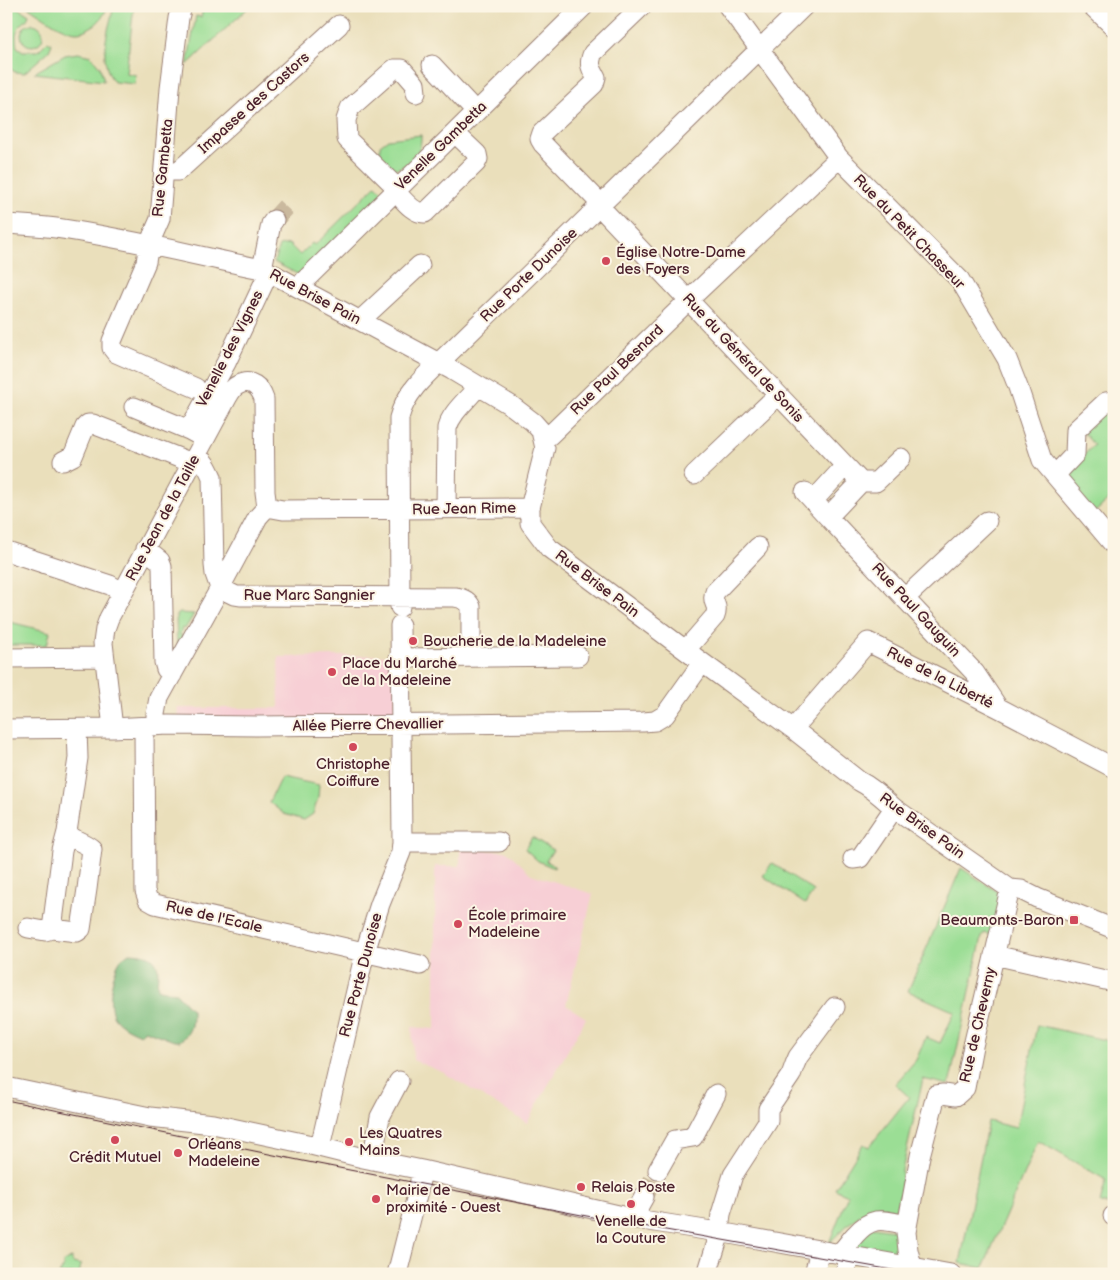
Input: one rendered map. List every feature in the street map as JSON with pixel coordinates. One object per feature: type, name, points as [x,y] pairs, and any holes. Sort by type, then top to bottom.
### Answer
[{"type":"street","name":"Rue Gambetta","points":[[182,6],[170,88],[160,219],[150,244],[146,262],[112,341],[112,348],[116,353],[196,388]]},
{"type":"street","name":"Venelle Gambetta","points":[[300,288],[304,281],[584,6]]},
{"type":"street","name":"Rue du Général de Sonis","points":[[642,6],[593,53],[590,59],[591,67],[596,77],[594,84],[542,133],[540,139],[688,300],[861,482]]},
{"type":"street","name":"Rue du Petit Chasseur","points":[[728,6],[839,158],[960,280],[1007,359],[1042,460],[1114,545]]},
{"type":"street","name":"Rue Porte Dunoise","points":[[320,1147],[365,952],[380,904],[401,852],[399,425],[401,411],[412,391],[439,362],[804,6]]},
{"type":"street","points":[[1092,6],[1114,27]]},
{"type":"street","name":"Impasse des Castors","points":[[164,170],[178,171],[339,25]]},
{"type":"street","points":[[432,65],[476,112]]},
{"type":"street","points":[[416,93],[415,84],[402,69],[394,69],[350,108],[346,120],[347,139],[415,211],[421,214],[425,213],[476,163],[477,154],[455,133]]},
{"type":"street","name":"Rue Paul Besnard","points":[[544,440],[688,300],[839,158]]},
{"type":"street","name":"Venelle des Vignes","points":[[191,426],[226,363],[266,271],[271,224],[274,220]]},
{"type":"street","points":[[6,224],[54,228],[150,244]]},
{"type":"street","name":"Rue Brise Pain","points":[[150,244],[173,251],[266,271],[439,362],[512,406],[533,422],[541,431],[544,440]]},
{"type":"street","points":[[362,322],[365,316],[420,265]]},
{"type":"street","name":"Rue Jean de la Taille","points":[[113,728],[103,643],[109,618],[227,398],[238,385],[250,383],[257,386],[264,399],[265,492],[267,507]]},
{"type":"street","points":[[446,509],[447,428],[451,418],[478,386]]},
{"type":"street","points":[[694,475],[778,394]]},
{"type":"street","points":[[1055,475],[1075,454],[1076,430],[1106,402],[1114,401]]},
{"type":"street","points":[[134,407],[189,430],[205,439]]},
{"type":"street","points":[[63,461],[73,456],[85,426],[88,424],[93,424],[194,460],[201,459],[212,477],[214,566],[220,588]]},
{"type":"street","points":[[530,508],[545,453],[544,440]]},
{"type":"street","points":[[828,517],[861,482],[876,482],[901,458]]},
{"type":"street","name":"Rue Paul Gauguin","points":[[845,466],[809,497],[975,674],[999,708]]},
{"type":"street","points":[[150,726],[159,698],[258,517],[267,507]]},
{"type":"street","name":"Rue Jean Rime","points":[[267,507],[283,510],[530,508]]},
{"type":"street","name":"Rue Brise Pain","points":[[530,508],[530,523],[549,548],[793,729],[859,781],[883,797],[894,808],[1010,889],[1021,890],[1114,929]]},
{"type":"street","points":[[905,598],[987,521]]},
{"type":"street","points":[[690,645],[715,616],[717,606],[712,598],[715,592],[758,547]]},
{"type":"street","points":[[145,549],[160,561],[162,566],[164,662],[166,669],[172,675]]},
{"type":"street","points":[[6,551],[110,585],[122,592]]},
{"type":"street","name":"Rue Marc Sangnier","points":[[220,588],[240,596],[399,609],[455,596],[465,600],[471,607],[471,658]]},
{"type":"street","name":"Rue de la Liberté","points":[[793,729],[868,642],[1114,768]]},
{"type":"street","points":[[399,658],[578,656]]},
{"type":"street","points":[[6,658],[104,657]]},
{"type":"street","name":"Allée Pierre Chevallier","points":[[6,729],[643,722],[655,720],[665,715],[702,663]]},
{"type":"street","name":"Rue de l'Ecale","points":[[150,726],[145,891],[148,900],[155,904],[420,965]]},
{"type":"street","points":[[52,929],[62,851],[67,832],[78,758],[77,729]]},
{"type":"street","points":[[853,859],[860,858],[894,808]]},
{"type":"street","points":[[28,928],[45,931],[52,929],[77,932],[81,930],[92,849],[71,837],[67,832]]},
{"type":"street","points":[[402,842],[499,842]]},
{"type":"street","name":"Rue de Cheverny","points":[[912,1266],[906,1232],[920,1156],[936,1095],[956,1096],[965,1088],[1010,889]]},
{"type":"street","points":[[994,954],[1114,982]]},
{"type":"street","points":[[708,1274],[718,1239],[721,1214],[733,1175],[768,1121],[768,1109],[791,1076],[798,1057],[835,1007]]},
{"type":"street","points":[[372,1160],[380,1117],[399,1081]]},
{"type":"street","points":[[6,1087],[150,1117],[213,1124],[636,1219],[844,1254],[886,1268],[912,1266],[951,1274]]},
{"type":"street","points":[[658,1170],[675,1140],[693,1136],[716,1094]]},
{"type":"street","points":[[396,1274],[422,1170]]},
{"type":"street","points":[[636,1219],[639,1206],[644,1197]]},
{"type":"street","points":[[844,1274],[844,1254],[846,1248],[854,1236],[866,1224],[877,1220],[907,1225]]},
{"type":"street","points":[[814,1274],[820,1250]]},
{"type":"shaded area","points":[[395,655],[396,731],[182,730],[177,708],[279,708],[278,657]]},
{"type":"shaded area","points":[[460,850],[507,851],[531,874],[593,894],[566,1005],[586,1018],[527,1123],[444,1073],[413,1060],[412,1027],[435,1029],[435,866],[460,866]]},
{"type":"green space","points":[[6,6],[15,6],[29,15],[18,29],[16,37],[17,47],[23,51],[38,51],[48,41],[52,44],[49,51],[24,73],[15,72],[6,66]]},
{"type":"green space","points":[[27,6],[107,6],[103,16],[97,23],[86,30],[76,32],[57,25]]},
{"type":"green space","points":[[114,6],[134,6],[126,73],[136,75],[135,84],[114,82],[106,64],[105,45]]},
{"type":"green space","points":[[204,6],[250,6],[187,65],[196,16],[201,17]]},
{"type":"green space","points":[[32,24],[40,27],[43,35],[40,43],[32,46],[24,43],[21,35],[24,27]]},
{"type":"green space","points":[[78,53],[91,56],[100,67],[104,81],[34,73],[65,55]]},
{"type":"green space","points":[[421,135],[418,153],[406,165],[395,169],[380,155],[380,145],[388,139]]},
{"type":"green space","points":[[376,185],[385,194],[301,276],[274,262],[279,246],[289,244],[300,255],[312,243],[315,245]]},
{"type":"green space","points":[[1114,403],[1114,495],[1094,513],[1062,476],[1094,445],[1080,429]]},
{"type":"green space","points":[[180,613],[194,614],[185,629],[182,628],[180,635],[183,636],[179,644],[177,643],[176,615]]},
{"type":"green space","points":[[6,621],[50,632],[47,645],[6,645]]},
{"type":"green space","points":[[281,777],[319,785],[318,798],[313,814],[304,820],[284,814],[269,802]]},
{"type":"green space","points":[[532,837],[553,850],[546,861],[555,866],[554,868],[538,861],[525,849]]},
{"type":"green space","points":[[772,863],[814,891],[805,904],[763,876]]},
{"type":"green space","points":[[961,868],[998,892],[1002,898],[991,935],[984,933],[982,937],[949,1085],[923,1079],[895,1211],[883,1209],[861,1215],[848,1224],[829,1243],[848,1195],[835,1189],[863,1144],[869,1147],[909,1097],[895,1084],[916,1060],[926,1037],[940,1043],[955,1012],[908,991]]},
{"type":"green space","points":[[129,953],[149,956],[153,959],[157,967],[159,990],[176,993],[192,1010],[190,1027],[187,1034],[180,1041],[174,1041],[145,1030],[140,1034],[126,1027],[114,1017],[111,1005],[111,990],[114,976],[119,962]]},
{"type":"green space","points":[[1037,1025],[1114,1042],[1114,1206],[1100,1203],[1106,1180],[1038,1141],[983,1268],[960,1263],[988,1121],[1016,1128]]},
{"type":"green space","points":[[872,1227],[901,1231],[905,1256],[852,1246]]},
{"type":"green space","points":[[71,1258],[73,1263],[81,1265],[79,1274],[59,1274],[63,1268],[63,1263]]},
{"type":"tunnel","points":[[274,220],[286,207]]},
{"type":"tunnel","points":[[644,1197],[658,1170]]},
{"type":"tram line","points":[[6,1100],[303,1161],[592,1217],[915,1274]]},
{"type":"place","name":"Église Notre-Dame des Foyers","points":[[606,261]]},
{"type":"place","name":"Boucherie de la Madeleine","points":[[413,641]]},
{"type":"place","name":"Place du Marché de la Madeleine","points":[[332,672]]},
{"type":"place","name":"Christophe Coiffure","points":[[353,747]]},
{"type":"place","name":"Beaumonts-Baron","points":[[1074,920]]},
{"type":"place","name":"École primaire Madeleine","points":[[458,924]]},
{"type":"place","name":"Crédit Mutuel","points":[[115,1140]]},
{"type":"place","name":"Les Quatres Mains","points":[[349,1142]]},
{"type":"place","name":"Orléans Madeleine","points":[[178,1153]]},
{"type":"place","name":"Relais Poste","points":[[581,1187]]},
{"type":"place","name":"Mairie de proximité - Ouest","points":[[376,1199]]},
{"type":"place","name":"Venelle de la Couture","points":[[631,1204]]}]
